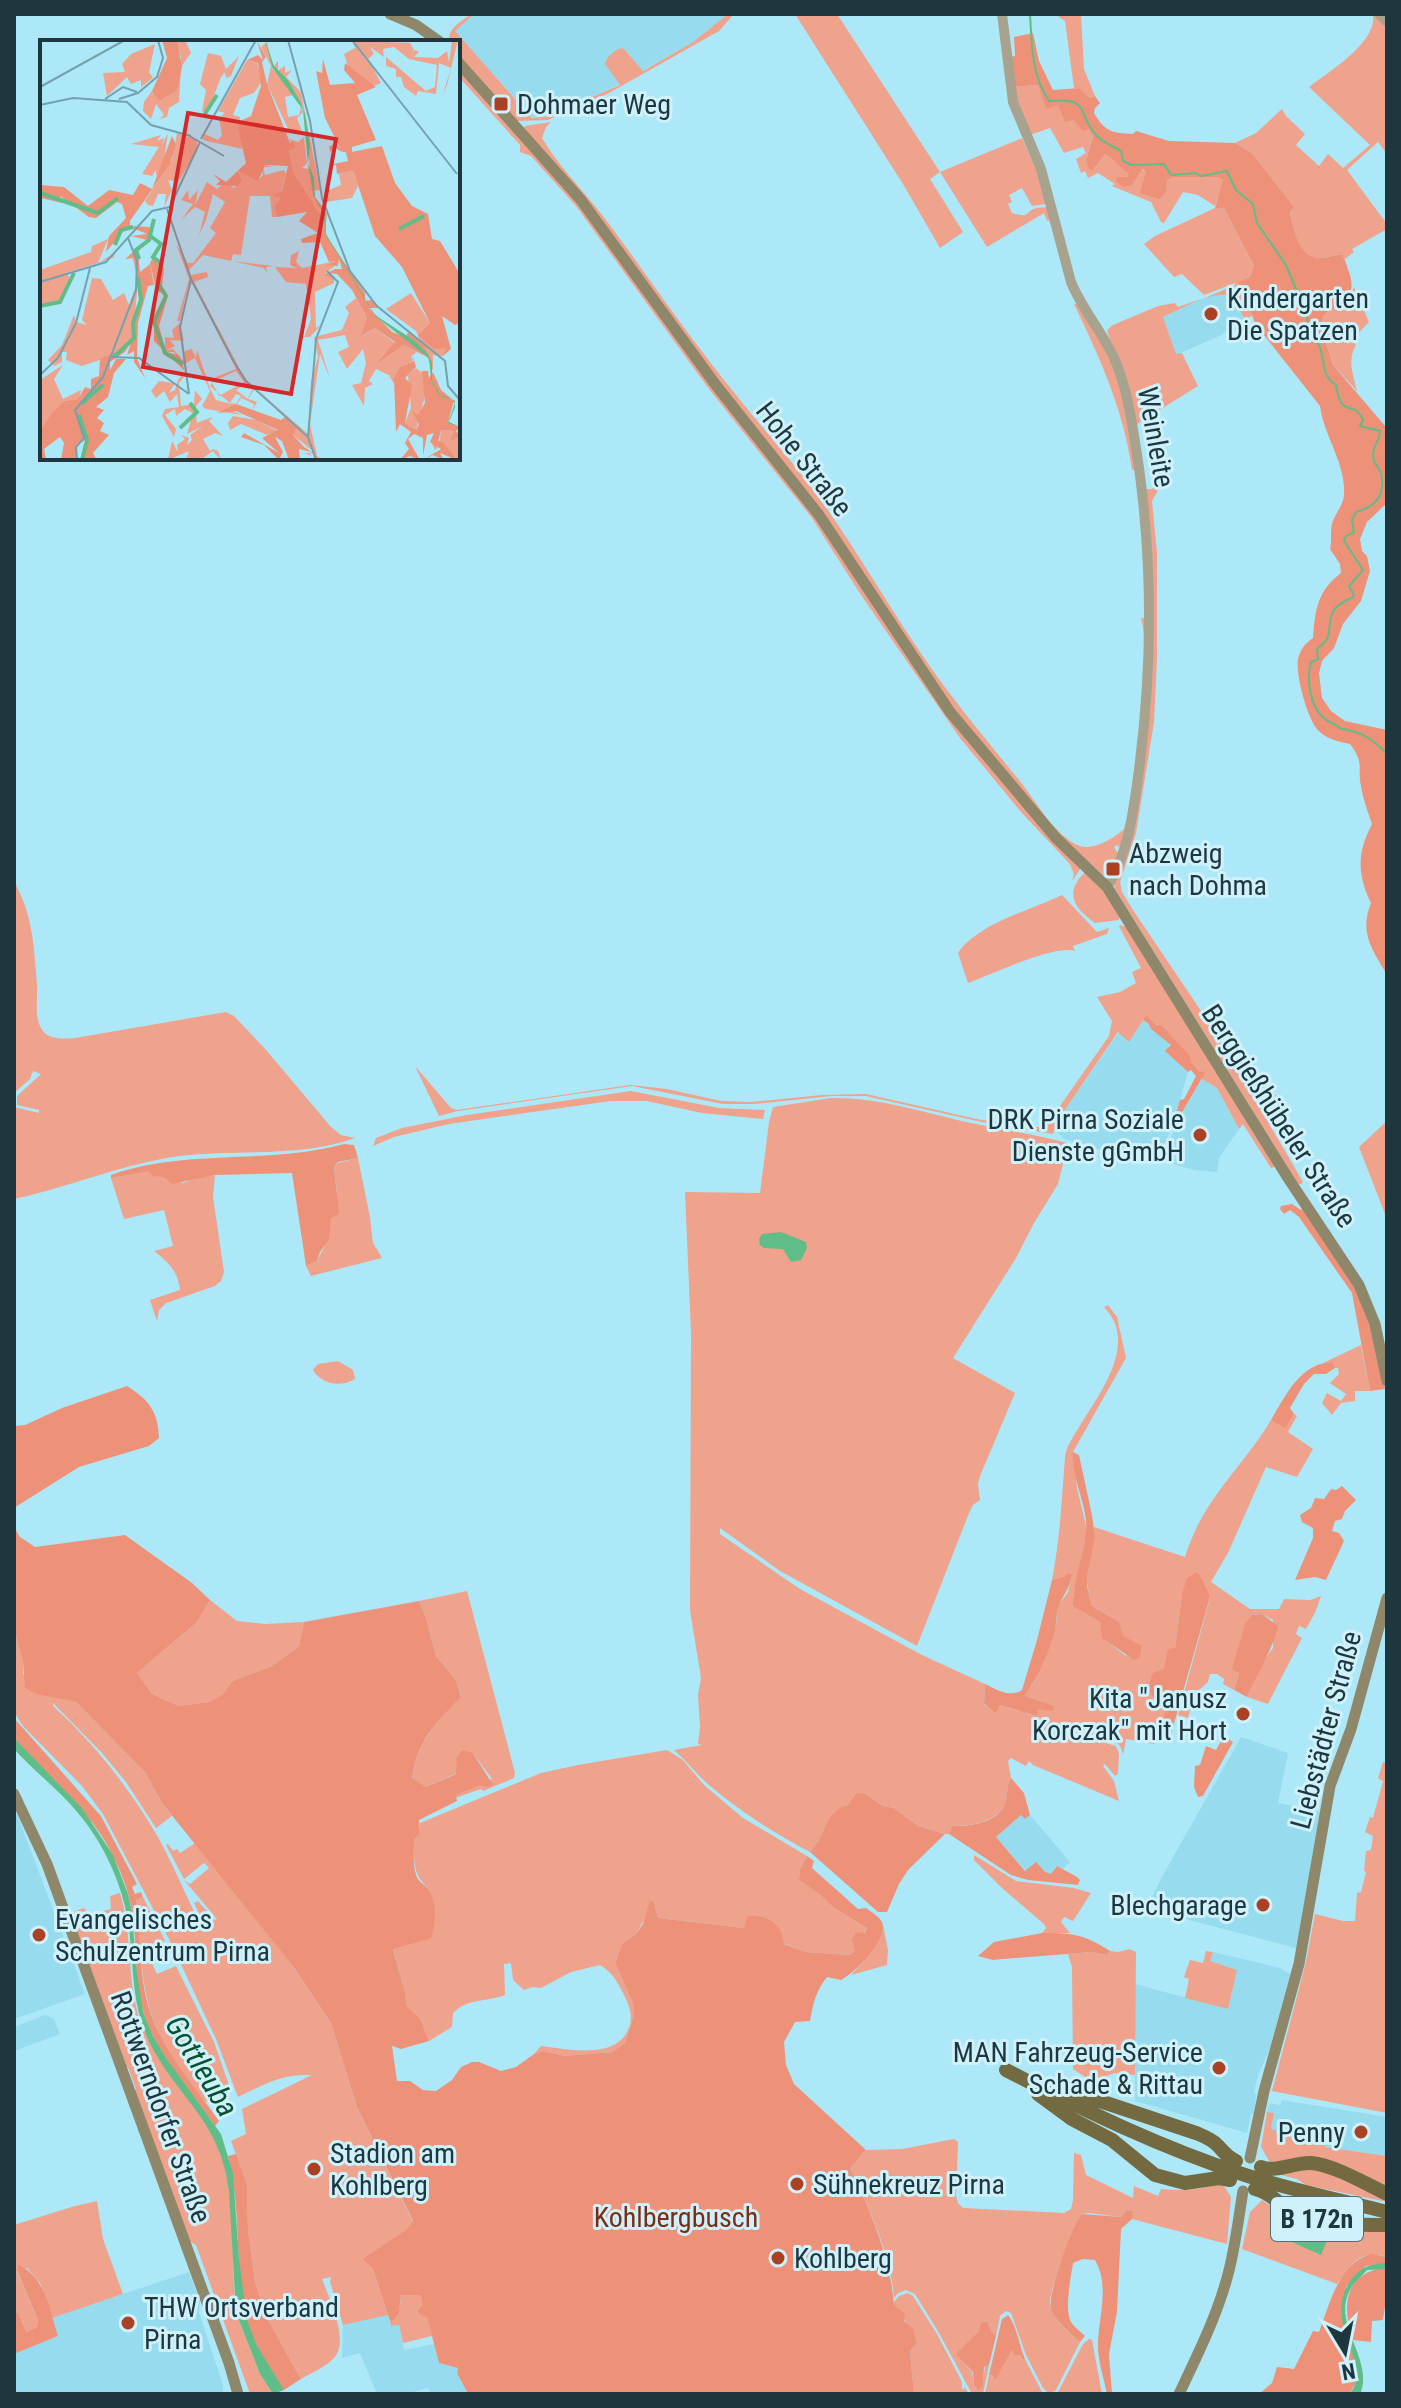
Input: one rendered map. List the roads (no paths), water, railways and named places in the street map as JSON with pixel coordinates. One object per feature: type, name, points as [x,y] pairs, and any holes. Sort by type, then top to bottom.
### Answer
[{"type":"highway","points":[[1006,2070],[1196,2133],[1208,2138],[1226,2156],[1272,2169],[1290,2164],[1317,2164],[1387,2194]]},
{"type":"highway","points":[[1006,2070],[1058,2110],[1112,2140],[1155,2175],[1185,2183],[1219,2178],[1230,2180]]},
{"type":"highway","name":"B 172n","points":[[1006,2070],[1128,2130],[1215,2165],[1278,2185],[1387,2210]]},
{"type":"highway","name":"B 172n","points":[[1249,2190],[1267,2193],[1284,2206],[1309,2217],[1338,2223],[1387,2225]]},
{"type":"main road","points":[[390,14],[416,25],[437,40]]},
{"type":"main road","name":"Hohe Straße","points":[[460,64],[581,200],[715,384],[819,515],[950,712],[1056,838],[1107,887]]},
{"type":"main road","name":"Berggießhübeler Straße","points":[[1107,887],[1288,1178],[1359,1285],[1375,1324],[1387,1381]]},
{"type":"main road","name":"Liebstädter Straße","points":[[1249,2162],[1264,2091],[1297,1970],[1330,1786],[1351,1729],[1387,1598]]},
{"type":"main road","name":"Rottwerndorfer Straße","points":[[14,1794],[47,1864],[238,2394]]},
{"type":"main road","points":[[1179,2394],[1226,2281],[1249,2190],[1263,2177],[1249,2162],[1230,2170],[1230,2180],[1235,2188],[1249,2190]]},
{"type":"street","name":"Weinleite","points":[[1002,14],[1013,102],[1041,169],[1069,277],[1078,298],[1111,350],[1120,374],[1133,431],[1145,514],[1149,553],[1146,720],[1128,833],[1119,864],[1107,887]]},
{"type":"street","points":[[1379,14],[1387,22]]},
{"type":"waterway","points":[[1030,14],[1036,70],[1049,101],[1063,100],[1078,105],[1101,140],[1121,151],[1123,161],[1131,165],[1164,164],[1171,175],[1196,173],[1201,176],[1227,171],[1236,190],[1253,204],[1257,223],[1286,265],[1298,294],[1303,296],[1308,329],[1319,345],[1325,372],[1336,385],[1341,403],[1359,413],[1363,420],[1360,426],[1380,431],[1373,456],[1381,473],[1381,494],[1369,507],[1356,512],[1352,520],[1354,532],[1344,541],[1363,570],[1349,586],[1353,597],[1333,611],[1328,636],[1317,649],[1318,659],[1311,662],[1309,677],[1313,701],[1327,721],[1367,737],[1387,754]]},
{"type":"place","name":"Dohmaer Weg","points":[[501,104]]},
{"type":"place","name":"Kindergarten Die Spatzen","points":[[1211,314]]},
{"type":"place","name":"Abzweig nach Dohma","points":[[1113,869]]},
{"type":"place","name":"DRK Pirna Soziale Dienste gGmbH","points":[[1200,1135]]},
{"type":"place","name":"Kita \"Janusz Korczak\" mit Hort","points":[[1243,1714]]},
{"type":"place","name":"Blechgarage","points":[[1263,1905]]},
{"type":"place","name":"Evangelisches Schulzentrum Pirna","points":[[39,1935]]},
{"type":"place","name":"MAN Fahrzeug-Service Schade & Rittau","points":[[1219,2068]]},
{"type":"place","name":"Penny","points":[[1361,2132]]},
{"type":"place","name":"Stadion am Kohlberg","points":[[314,2169]]},
{"type":"place","name":"Sühnekreuz Pirna","points":[[797,2184]]},
{"type":"place","name":"Kohlberg","points":[[778,2258]]},
{"type":"place","name":"THW Ortsverband Pirna","points":[[128,2323]]},
{"type":"water label","name":"Gottleuba","points":[[202,2066]]},
{"type":"park label","name":"Kohlbergbusch","points":[[676,2217]]}]
